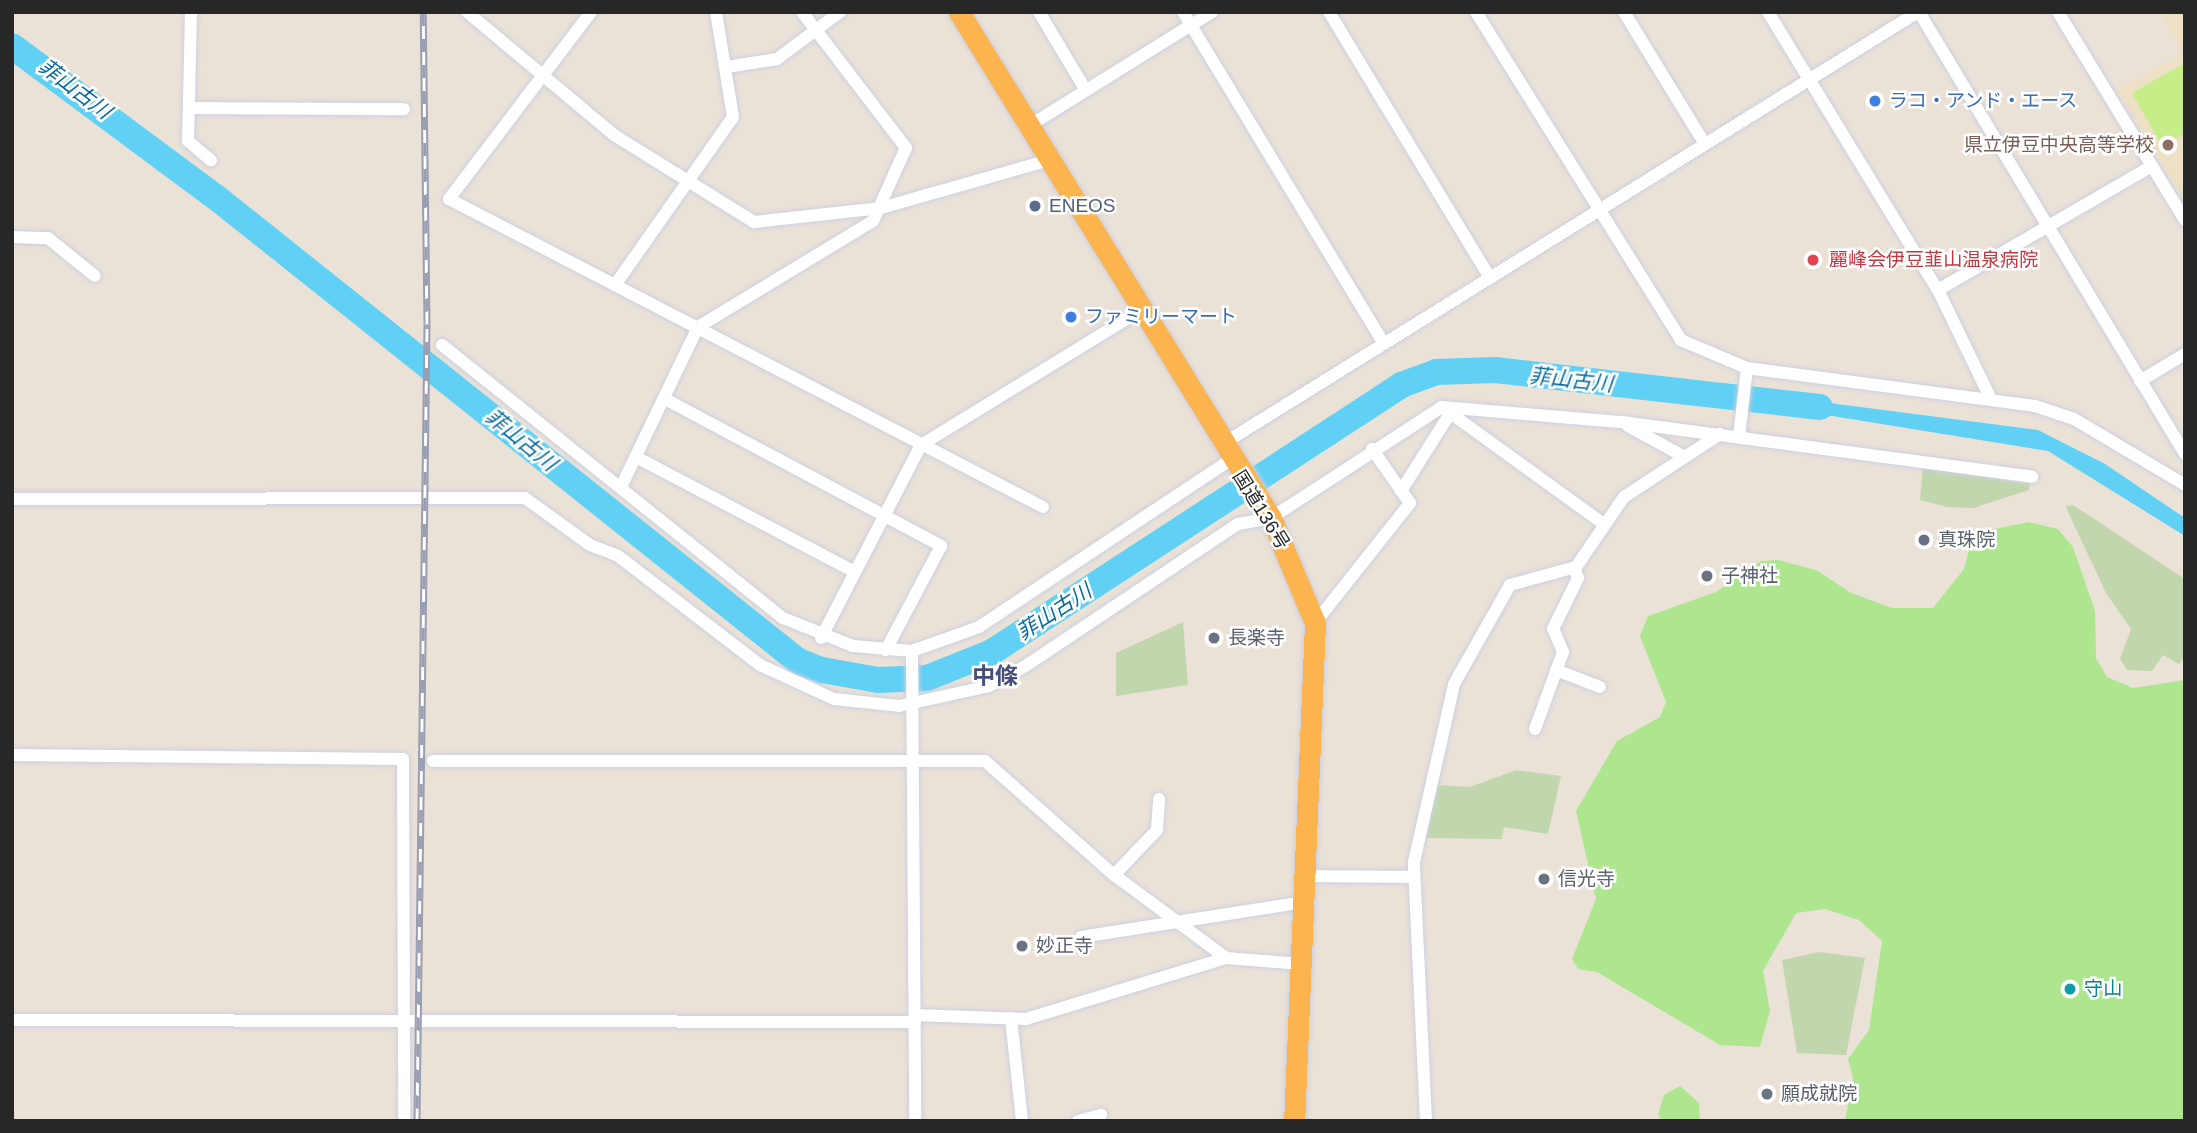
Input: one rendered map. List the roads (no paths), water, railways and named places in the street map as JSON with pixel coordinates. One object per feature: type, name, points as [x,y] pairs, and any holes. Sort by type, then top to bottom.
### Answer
[{"type":"highway","name":"国道136号","points":[[959,12],[1229,458],[1265,511],[1315,623],[1294,1121]]},
{"type":"street","points":[[191,12],[191,108],[188,141],[211,160]]},
{"type":"street","points":[[467,12],[614,135],[754,222],[881,208],[1049,160]]},
{"type":"street","points":[[591,12],[449,199],[1044,507]]},
{"type":"street","points":[[615,285],[733,117],[716,12]]},
{"type":"street","points":[[621,487],[698,327],[873,220],[881,208],[906,144],[815,33],[802,12]]},
{"type":"street","points":[[726,67],[775,60],[840,12]]},
{"type":"street","points":[[1039,12],[1085,89]]},
{"type":"street","points":[[1183,12],[1382,340]]},
{"type":"street","points":[[1029,126],[1212,12]]},
{"type":"street","points":[[1329,12],[1489,275]]},
{"type":"street","points":[[1476,12],[1597,211],[1681,340],[1747,368],[1990,397],[2074,419],[2185,485]]},
{"type":"street","points":[[1624,12],[1705,144]]},
{"type":"street","points":[[1768,12],[1938,290],[1990,397]]},
{"type":"street","points":[[2058,12],[2185,220]]},
{"type":"street","points":[[442,345],[783,618],[821,638],[912,654],[979,627],[1229,458],[1382,340],[1811,82],[1917,13],[2185,454]]},
{"type":"street","points":[[191,108],[404,109]]},
{"type":"street","points":[[1938,290],[2152,166]]},
{"type":"street","points":[[12,237],[48,238],[95,276]]},
{"type":"street","points":[[821,638],[922,445],[1141,310]]},
{"type":"street","points":[[2140,380],[2185,354]]},
{"type":"street","points":[[1740,433],[1747,368]]},
{"type":"street","points":[[665,399],[942,546],[886,650]]},
{"type":"street","points":[[12,499],[526,498],[797,685],[834,699],[916,702],[989,686],[1244,521],[1445,411],[1622,422],[1721,434],[1740,433],[2032,477]]},
{"type":"street","points":[[1401,491],[1445,411]]},
{"type":"street","points":[[1445,411],[1601,522]]},
{"type":"street","points":[[1622,422],[1681,455]]},
{"type":"street","points":[[1426,1121],[1413,877],[1446,706],[1483,625],[1518,580],[1574,568],[1601,522],[1681,455],[1721,434]]},
{"type":"street","points":[[1315,623],[1410,503],[1372,449]]},
{"type":"street","points":[[636,457],[855,572]]},
{"type":"street","points":[[1535,729],[1564,647],[1553,629],[1578,578],[1574,568]]},
{"type":"street","points":[[912,654],[916,702],[915,1121]]},
{"type":"street","points":[[1556,670],[1600,687]]},
{"type":"street","points":[[12,755],[403,759],[404,1121]]},
{"type":"street","points":[[433,761],[985,761],[1114,875],[1179,918],[1226,958]]},
{"type":"street","points":[[1114,875],[1157,830],[1158,799]]},
{"type":"street","points":[[1306,876],[1413,877]]},
{"type":"street","points":[[1081,937],[1179,918],[1304,902]]},
{"type":"street","points":[[12,1020],[1011,1018],[1074,1007],[1226,958],[1302,964]]},
{"type":"street","points":[[1011,1018],[1022,1121]]},
{"type":"street","points":[[1078,1121],[1101,1115]]},
{"type":"water","points":[[1783,397],[2038,430],[2105,464],[2185,518],[2185,536],[2048,451],[1783,408]]},
{"type":"waterway","name":"菲山古川","points":[[12,46],[217,198],[798,661],[822,670],[878,680],[927,678],[992,652],[1401,385],[1436,372],[1495,370],[1820,407]]},
{"type":"railway","points":[[417,1121],[427,324],[423,12]]},
{"type":"place","name":"ラコ・アンド・エース","points":[[1875,101]]},
{"type":"place","name":"県立伊豆中央高等学校","points":[[2168,145]]},
{"type":"place","name":"ENEOS","points":[[1035,206]]},
{"type":"place","name":"麗峰会伊豆韮山温泉病院","points":[[1813,260]]},
{"type":"place","name":"ファミリーマート","points":[[1071,317]]},
{"type":"place","name":"真珠院","points":[[1924,540]]},
{"type":"place","name":"子神社","points":[[1707,576]]},
{"type":"place","name":"長楽寺","points":[[1214,638]]},
{"type":"place","name":"信光寺","points":[[1544,879]]},
{"type":"place","name":"妙正寺","points":[[1022,946]]},
{"type":"place","name":"守山","points":[[2070,989]]},
{"type":"place","name":"願成就院","points":[[1767,1094]]},
{"type":"district","name":"中條","points":[[995,676]]}]
